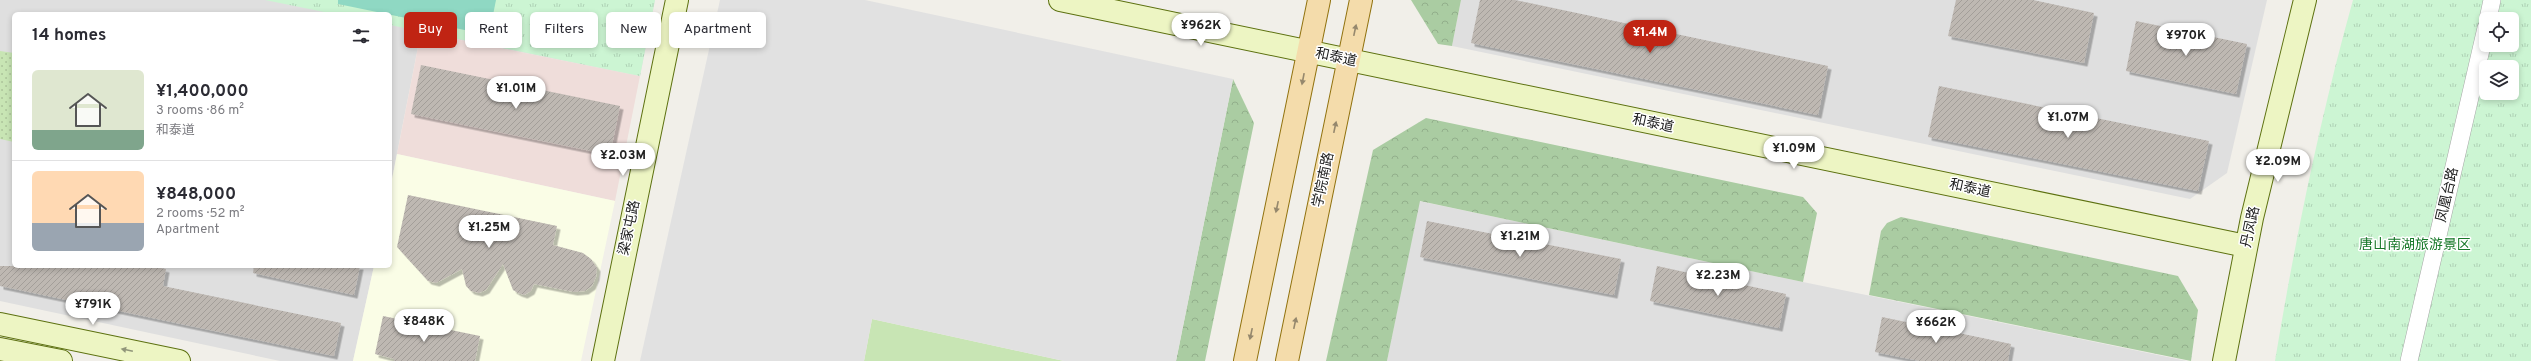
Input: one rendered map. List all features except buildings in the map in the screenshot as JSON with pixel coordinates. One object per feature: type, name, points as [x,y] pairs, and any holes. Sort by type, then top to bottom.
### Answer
[{"type":"main road","points":[[1245,361],[1319,0]]},
{"type":"main road","name":"学院南路","points":[[1287,361],[1361,0]]},
{"type":"street","name":"梁家屯路","points":[[602,361],[676,0]]},
{"type":"street","name":"和泰道","points":[[1060,0],[2246,246]]},
{"type":"street","name":"丹凤路","points":[[2224,361],[2246,246],[2305,0]]},
{"type":"street","points":[[2489,12],[2492,0]]},
{"type":"street","name":"凤凰台路","points":[[2409,361],[2480,52]]},
{"type":"street","points":[[0,324],[179,361]]},
{"type":"street","points":[[0,349],[61,361]]},
{"type":"shaded area","points":[[0,0],[655,0],[653,12],[606,12],[606,48],[646,48],[640,76],[501,48],[522,48],[522,12],[465,12],[465,41],[457,39],[457,12],[404,12],[404,48],[418,48],[392,179],[392,12],[12,12],[12,268],[374,268],[353,361],[280,361],[0,301]]},
{"type":"shaded area","points":[[720,0],[865,0],[1233,79],[1176,361],[1064,361],[872,319],[864,361],[640,361],[709,48],[766,48],[766,12],[717,12]]},
{"type":"shaded area","points":[[1461,0],[2267,0],[2227,173],[2190,199],[1452,46]]},
{"type":"shaded area","points":[[457,39],[465,41],[465,48],[501,48],[640,76],[615,201],[397,154],[418,48],[457,48]]},
{"type":"shaded area","points":[[397,154],[615,201],[581,361],[353,361],[374,268],[392,268],[392,179]]},
{"type":"shaded area","points":[[1419,201],[1803,282],[2187,361],[1387,361]]},
{"type":"green space","points":[[265,0],[655,0],[653,12],[606,12],[606,48],[646,48],[640,76],[503,48],[522,48],[522,12],[465,12],[465,40],[457,39],[457,12],[404,12],[404,28],[392,25],[392,12],[324,12]]},
{"type":"green space","points":[[338,0],[496,0],[494,12],[465,12],[465,30],[457,28],[457,12],[404,12],[404,18],[392,15],[392,12],[377,12],[338,4]]},
{"type":"green space","points":[[1411,0],[1461,0],[1452,46],[1438,44]]},
{"type":"green space","name":"唐山南湖旅游景区","points":[[2353,0],[2531,0],[2531,361],[2275,361],[2309,179]]},
{"type":"green space","points":[[0,51],[12,53],[12,142],[0,139]]},
{"type":"green space","points":[[1233,79],[1254,123],[1205,361],[1176,361]]},
{"type":"green space","points":[[1426,118],[1803,197],[1817,213],[1803,282],[1420,201],[1387,361],[1326,361],[1373,150]]},
{"type":"green space","points":[[1901,217],[2178,276],[2198,310],[2191,361],[1869,295],[1881,231],[1887,223]]},
{"type":"green space","points":[[872,319],[1064,361],[864,361]]}]
